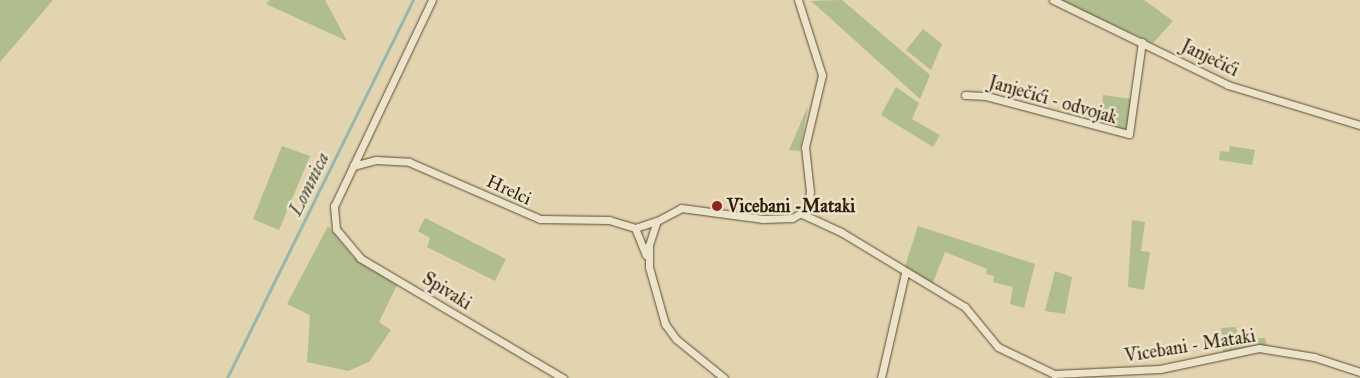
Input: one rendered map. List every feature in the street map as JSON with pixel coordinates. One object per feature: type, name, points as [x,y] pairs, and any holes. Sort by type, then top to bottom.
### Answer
[{"type":"street","points":[[353,166],[432,0]]},
{"type":"street","points":[[724,378],[670,332],[647,257],[635,228],[657,221],[670,212],[692,207],[758,218],[802,214],[810,192],[805,147],[822,75],[798,0]]},
{"type":"street","name":"Janječići","points":[[1053,0],[1250,93],[1360,125]]},
{"type":"street","name":"Janječići - odvojak","points":[[964,95],[986,96],[1129,134],[1142,42]]},
{"type":"street","name":"Hrelci","points":[[353,166],[376,160],[409,162],[532,217],[609,220],[635,228]]},
{"type":"street","name":"Spivaki","points":[[353,166],[332,213],[343,242],[360,258],[563,378]]},
{"type":"street","name":"Vicebani - Mataki","points":[[802,214],[841,232],[904,273],[970,311],[1004,351],[1054,374],[1160,369],[1259,348],[1314,357],[1360,372]]},
{"type":"street","points":[[647,257],[657,221]]},
{"type":"street","points":[[881,378],[904,273]]},
{"type":"green space","points":[[0,0],[53,0],[0,62]]},
{"type":"green space","points":[[270,0],[325,0],[347,41],[266,4]]},
{"type":"green space","points":[[842,0],[930,75],[920,99],[811,1]]},
{"type":"green space","points":[[1059,0],[1144,0],[1173,21],[1153,43]]},
{"type":"green space","points":[[923,29],[942,44],[931,70],[906,50]]},
{"type":"green space","points":[[896,87],[919,103],[912,119],[940,135],[933,147],[881,115]]},
{"type":"green space","points":[[1103,95],[1132,99],[1128,132],[1101,126]]},
{"type":"green space","points":[[808,106],[800,151],[789,150]]},
{"type":"green space","points":[[282,146],[310,156],[279,230],[253,219]]},
{"type":"green space","points":[[1230,146],[1255,150],[1252,165],[1219,160],[1220,151],[1229,152]]},
{"type":"green space","points":[[425,218],[506,259],[495,281],[427,247],[430,238],[418,231]]},
{"type":"green space","points":[[1132,220],[1145,222],[1141,251],[1150,252],[1144,290],[1128,287]]},
{"type":"green space","points":[[328,226],[354,258],[399,281],[379,322],[391,330],[369,362],[348,371],[307,362],[310,315],[287,304]]},
{"type":"green space","points":[[918,226],[1035,264],[1024,308],[1010,304],[1013,287],[993,282],[994,276],[986,274],[987,269],[945,252],[932,285],[904,269]]},
{"type":"green space","points":[[1055,271],[1072,277],[1065,314],[1045,311]]},
{"type":"green space","points":[[1236,327],[1238,339],[1265,338],[1267,346],[1223,352],[1221,328]]},
{"type":"waterway","name":"Lomnica","points":[[227,378],[413,0]]},
{"type":"place","name":"Vicebani -Mataki","points":[[717,206]]}]
